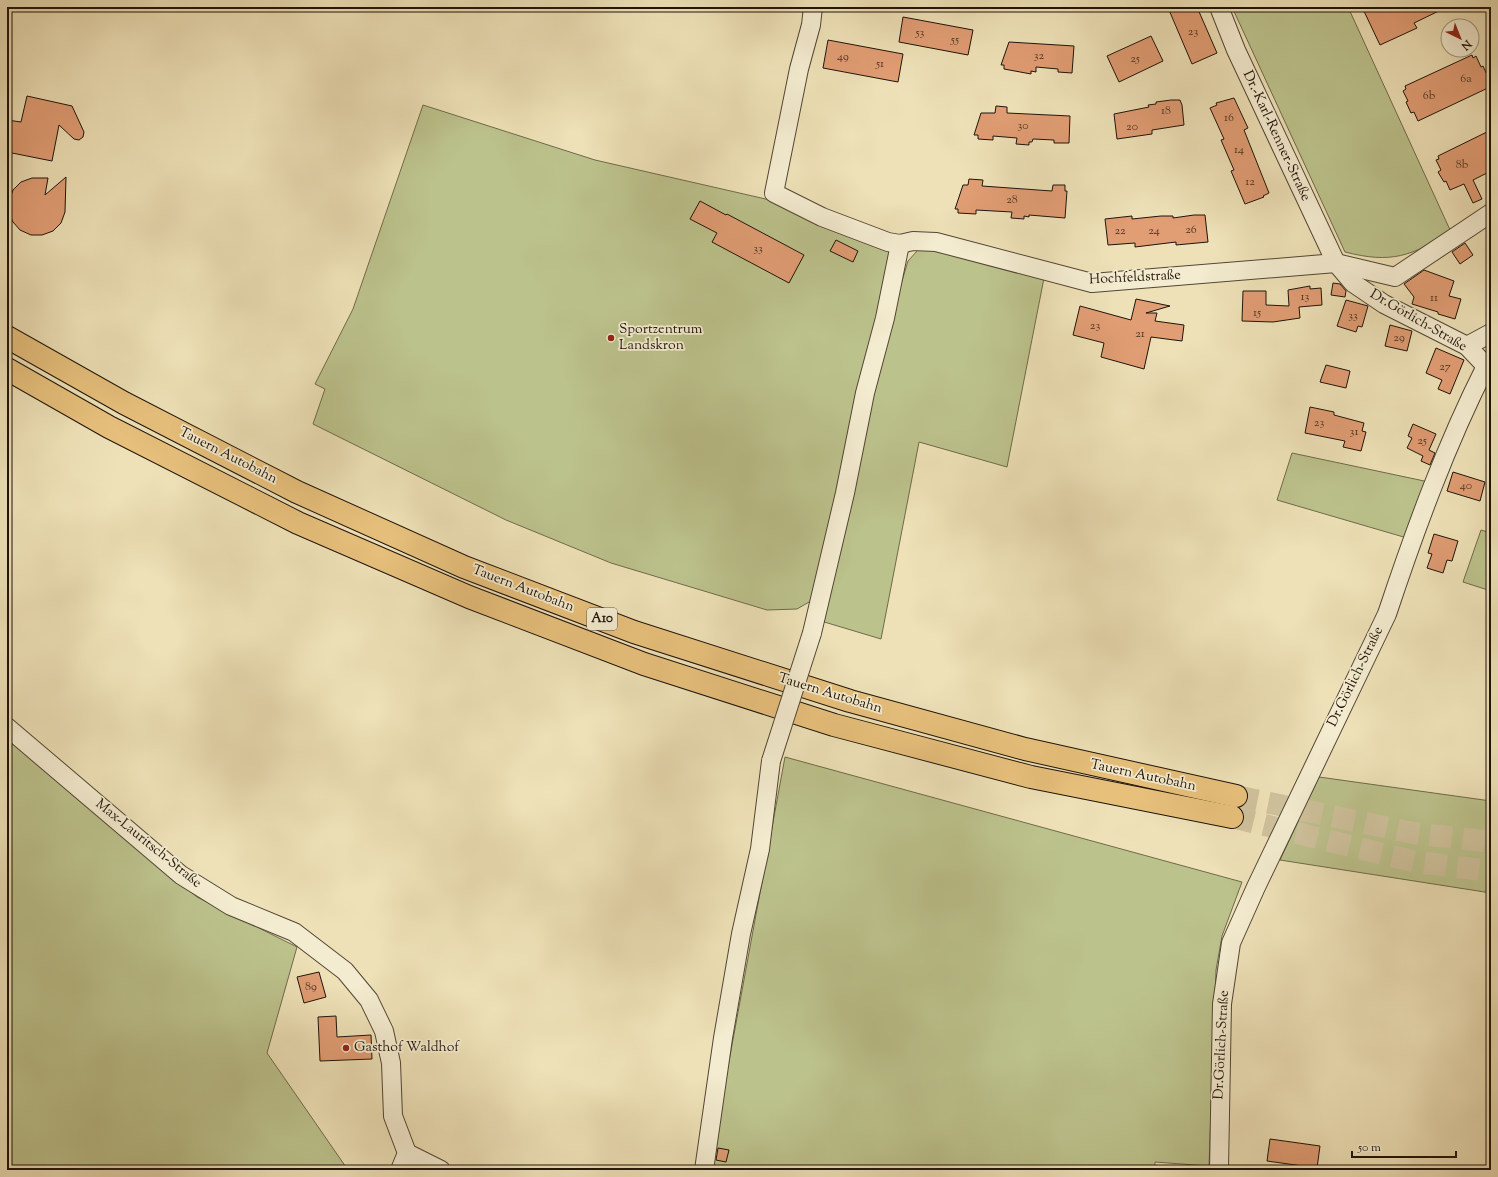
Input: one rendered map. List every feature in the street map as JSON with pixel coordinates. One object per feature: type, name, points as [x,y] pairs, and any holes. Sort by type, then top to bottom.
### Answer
[{"type":"highway","name":"Tauern Autobahn","points":[[7,337],[124,404],[297,492],[464,566],[634,632],[865,706],[1234,806],[1031,777],[834,725],[644,664],[469,597],[298,523],[109,427],[7,369]]},
{"type":"street","name":"Hochfeldstraße","points":[[813,7],[811,25],[799,69],[774,193],[822,217],[888,242],[900,244],[912,241],[936,242],[1092,283],[1336,263],[1395,278]]},
{"type":"street","name":"Dr.-Karl-Renner-Straße","points":[[1219,7],[1236,50],[1336,263]]},
{"type":"street","points":[[1384,304],[1395,278],[1491,214]]},
{"type":"street","points":[[704,1170],[723,1038],[741,934],[760,849],[771,762],[812,633],[845,493],[865,393],[885,318],[900,244]]},
{"type":"street","name":"Dr.Görlich-Straße","points":[[1218,1170],[1222,1004],[1231,943],[1256,887],[1387,614],[1402,570],[1465,408],[1488,369],[1467,346],[1384,304],[1353,283],[1336,263]]},
{"type":"street","points":[[1467,346],[1491,333]]},
{"type":"street","name":"Max-Lauritsch-Straße","points":[[7,727],[181,875],[231,906],[294,932],[344,970],[369,1000],[384,1031],[391,1063],[393,1116],[407,1153]]},
{"type":"street","points":[[400,1170],[407,1153],[440,1170]]},
{"type":"green space","points":[[1232,7],[1348,7],[1451,232],[1424,247],[1401,256],[1361,256],[1345,252]]},
{"type":"green space","name":"Sportzentrum Landskron","points":[[423,105],[595,160],[770,200],[898,251],[816,598],[797,609],[767,610],[611,563],[506,520],[313,424],[325,389],[315,384],[353,309]]},
{"type":"green space","points":[[931,248],[1044,278],[1007,467],[919,442],[881,639],[821,621],[866,401],[908,261],[918,250]]},
{"type":"green space","points":[[1292,453],[1429,482],[1407,538],[1277,500]]},
{"type":"green space","points":[[1481,530],[1491,533],[1491,591],[1463,582]]},
{"type":"green space","points":[[7,735],[197,897],[297,947],[267,1053],[348,1170],[7,1170]]},
{"type":"green space","points":[[785,757],[1242,882],[1222,936],[1216,970],[1209,1166],[1155,1162],[1155,1170],[709,1170]]},
{"type":"green space","points":[[1319,777],[1491,801],[1491,893],[1280,860]]},
{"type":"building","points":[[1177,7],[1197,7],[1217,53],[1192,64],[1169,10]]},
{"type":"building","points":[[1362,7],[1447,7],[1414,23],[1417,28],[1380,45]]},
{"type":"building","points":[[903,17],[973,30],[968,55],[899,42]]},
{"type":"building","points":[[1151,36],[1163,61],[1119,82],[1107,56]]},
{"type":"building","points":[[828,40],[903,54],[898,82],[823,68]]},
{"type":"building","points":[[1009,42],[1074,46],[1072,73],[1058,72],[1058,69],[1036,67],[1036,72],[1031,71],[1031,74],[1004,69],[1004,65],[1001,65]]},
{"type":"building","points":[[1466,58],[1477,58],[1481,67],[1483,66],[1489,79],[1487,80],[1490,87],[1418,121],[1414,112],[1411,113],[1406,102],[1408,101],[1403,91],[1406,89],[1405,86]]},
{"type":"building","points":[[27,96],[72,106],[84,132],[83,137],[79,140],[74,139],[59,125],[52,161],[7,152],[7,120],[21,122]]},
{"type":"building","points":[[1234,98],[1248,128],[1244,130],[1269,193],[1263,196],[1264,197],[1245,204],[1231,171],[1234,170],[1221,140],[1224,139],[1210,108],[1217,105],[1216,103]]},
{"type":"building","points":[[1180,100],[1184,125],[1152,130],[1152,134],[1117,139],[1114,114],[1149,107],[1148,105],[1156,104],[1156,102]]},
{"type":"building","points":[[996,106],[1007,107],[1007,113],[1070,116],[1069,143],[1054,143],[1054,140],[1033,139],[1032,142],[1029,142],[1029,145],[1016,144],[1017,138],[993,136],[993,140],[978,139],[978,135],[974,135],[981,113],[995,113]]},
{"type":"building","points":[[1491,130],[1491,171],[1473,180],[1482,199],[1473,203],[1464,184],[1450,190],[1446,181],[1444,182],[1438,172],[1441,170],[1436,160],[1439,159],[1438,156]]},
{"type":"building","points":[[66,177],[65,212],[61,223],[53,231],[42,235],[31,235],[20,230],[13,222],[8,212],[9,201],[13,190],[21,182],[32,178],[48,178],[45,195]]},
{"type":"building","points":[[969,179],[983,180],[982,186],[1052,191],[1053,185],[1065,185],[1065,191],[1067,191],[1065,218],[1029,215],[1029,217],[1024,216],[1024,219],[1011,218],[1012,212],[976,210],[976,214],[958,213],[958,209],[955,209],[963,185],[968,185]]},
{"type":"building","points":[[700,201],[804,255],[789,283],[712,242],[717,233],[690,219]]},
{"type":"building","points":[[1205,215],[1208,242],[1176,245],[1176,242],[1135,247],[1135,243],[1108,245],[1105,219],[1132,216],[1132,219],[1161,216],[1173,216],[1173,218]]},
{"type":"building","points":[[836,240],[858,251],[853,262],[830,251]]},
{"type":"building","points":[[1465,243],[1473,255],[1460,264],[1452,252]]},
{"type":"building","points":[[1424,270],[1454,281],[1449,296],[1461,299],[1455,319],[1412,304],[1414,297],[1404,284]]},
{"type":"building","points":[[1333,283],[1340,284],[1346,291],[1345,297],[1331,295]]},
{"type":"building","points":[[1310,286],[1310,289],[1321,288],[1322,305],[1299,307],[1300,318],[1273,322],[1242,321],[1243,291],[1266,291],[1266,305],[1289,306],[1288,290]]},
{"type":"building","points":[[1136,299],[1170,306],[1146,313],[1157,313],[1155,321],[1184,325],[1182,341],[1151,337],[1144,369],[1101,357],[1104,343],[1073,335],[1080,306],[1131,320]]},
{"type":"building","points":[[1346,300],[1368,306],[1362,327],[1358,326],[1356,332],[1337,326]]},
{"type":"building","points":[[1390,325],[1412,331],[1407,351],[1385,346]]},
{"type":"building","points":[[1436,348],[1464,360],[1450,394],[1438,389],[1442,380],[1426,373]]},
{"type":"building","points":[[1326,365],[1350,371],[1346,388],[1320,382]]},
{"type":"building","points":[[1310,407],[1334,412],[1334,415],[1364,423],[1362,431],[1366,432],[1361,451],[1343,447],[1345,441],[1305,433]]},
{"type":"building","points":[[1413,424],[1436,434],[1429,450],[1435,453],[1430,465],[1421,461],[1423,456],[1407,448],[1412,438],[1408,436]]},
{"type":"building","points":[[1453,472],[1485,482],[1480,501],[1447,491]]},
{"type":"building","points":[[1434,534],[1458,541],[1452,561],[1447,560],[1443,573],[1427,568],[1432,554],[1428,553]]},
{"type":"building","points":[[319,972],[326,997],[304,1003],[297,977]]},
{"type":"building","name":"Gasthof Waldhof","points":[[336,1016],[337,1037],[371,1035],[372,1059],[320,1061],[318,1017]]},
{"type":"building","points":[[1270,1139],[1320,1146],[1317,1168],[1267,1161]]},
{"type":"building","points":[[718,1148],[729,1150],[726,1162],[716,1160]]},
{"type":"tunnel","points":[[1236,796],[1413,833],[1491,842]]},
{"type":"tunnel","points":[[1232,817],[1416,862],[1491,871]]},
{"type":"place","name":"Sportzentrum Landskron","points":[[611,338]]},
{"type":"place","name":"Gasthof Waldhof","points":[[346,1048]]}]
